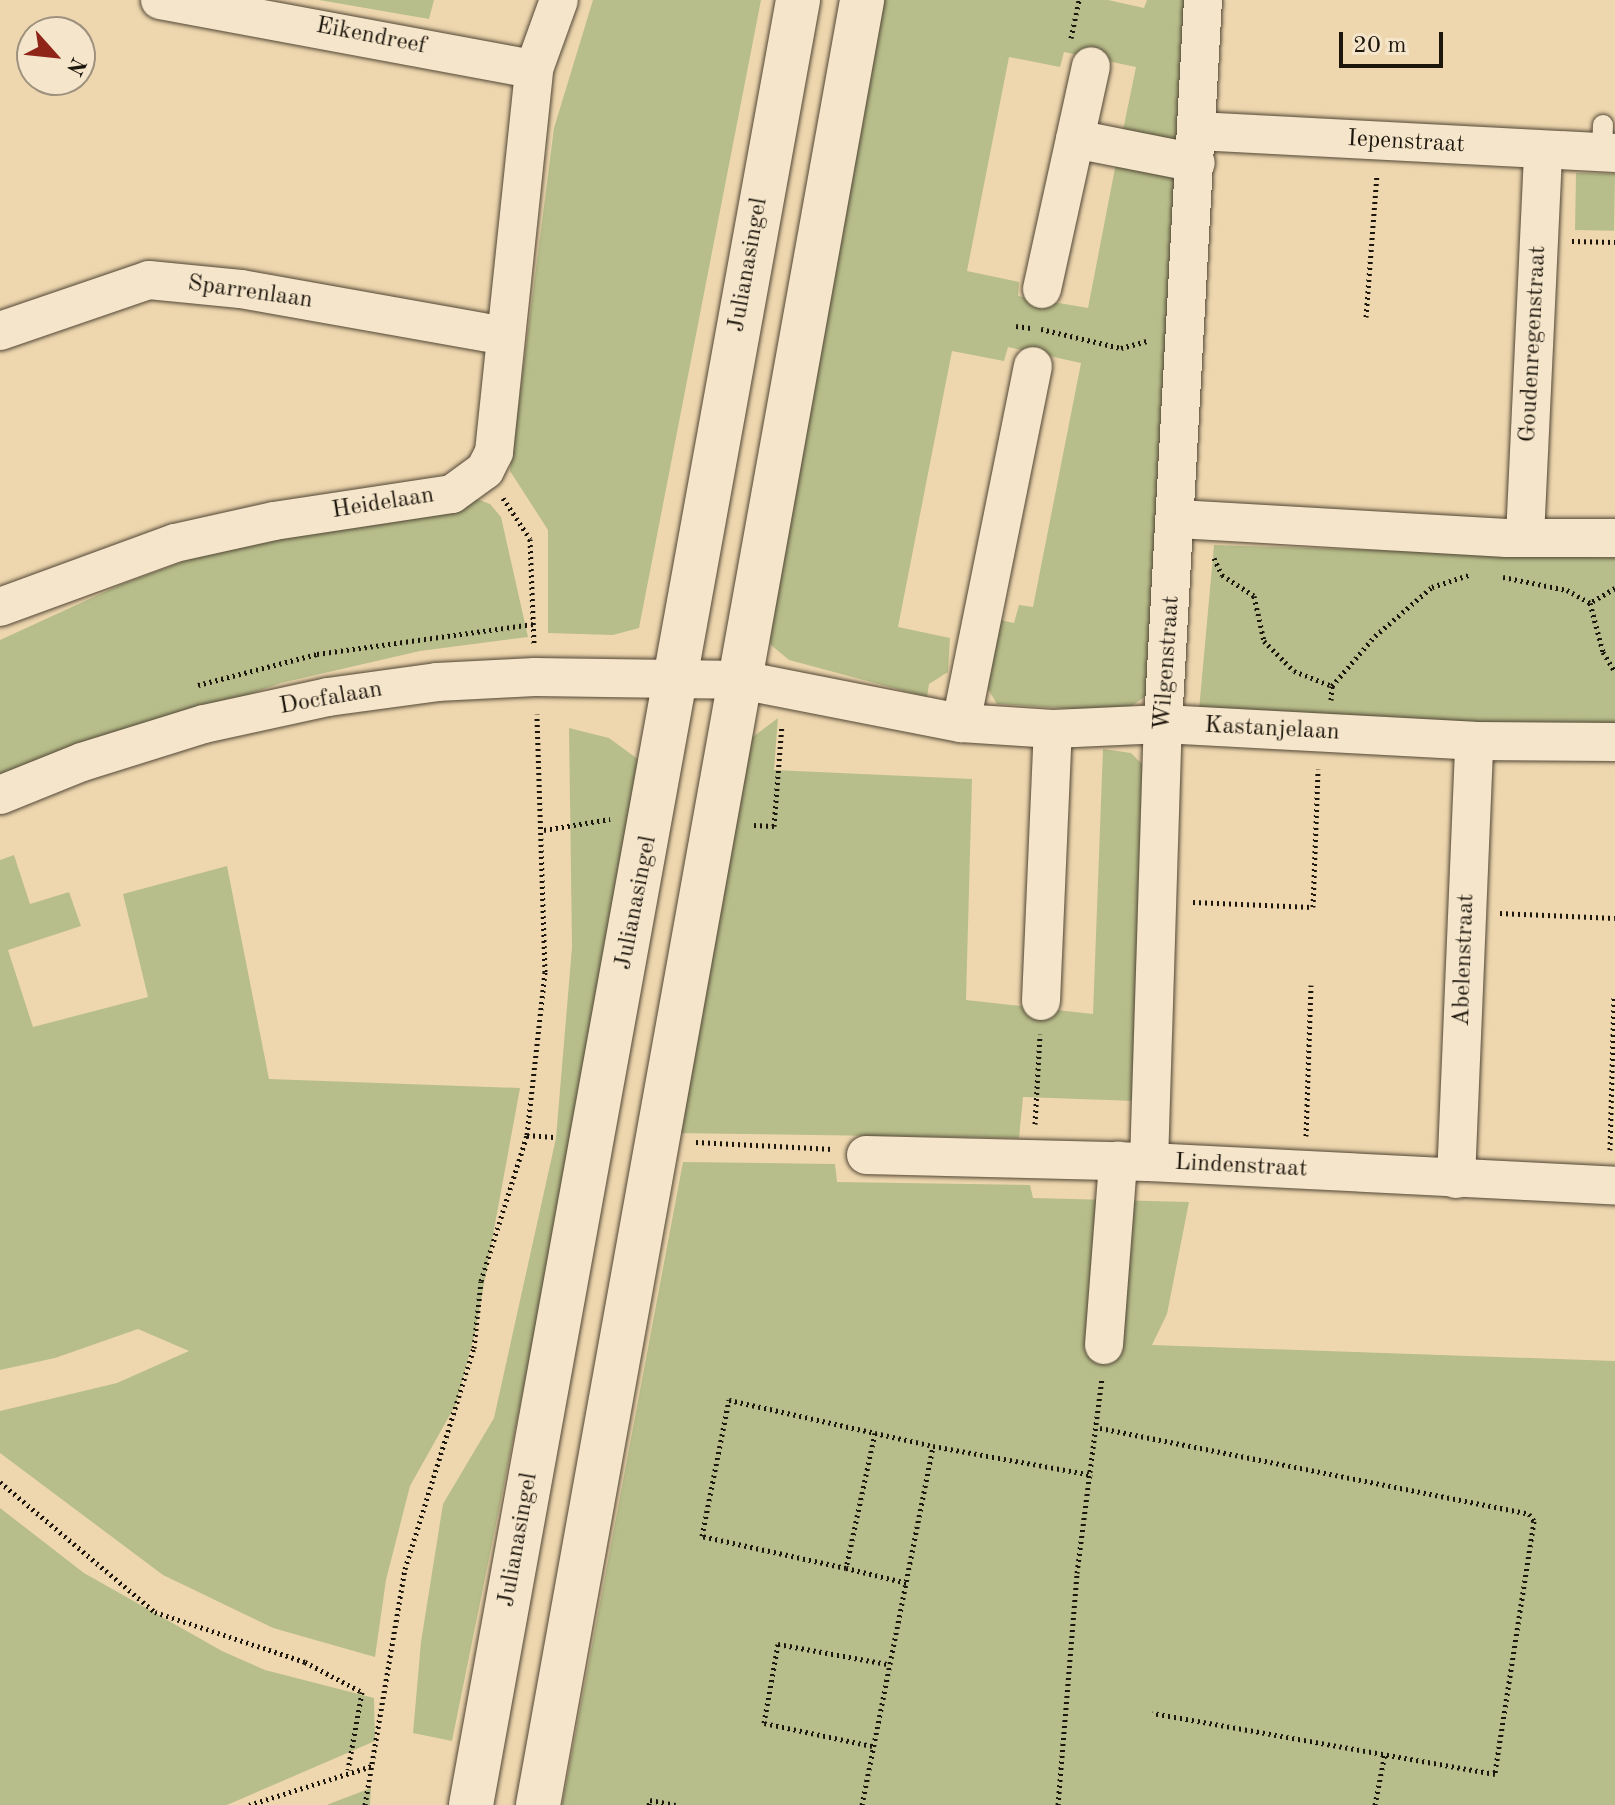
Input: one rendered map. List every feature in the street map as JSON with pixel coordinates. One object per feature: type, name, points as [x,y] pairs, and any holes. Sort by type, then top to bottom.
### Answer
[{"type":"main road","name":"Julianasingel","points":[[471,1801],[655,811],[675,677],[798,0]]},
{"type":"main road","points":[[538,1805],[862,0]]},
{"type":"street","name":"Eikendreef","points":[[160,0],[534,69]]},
{"type":"street","points":[[485,470],[494,452],[534,69],[559,0]]},
{"type":"street","name":"Wilgenstraat","points":[[1104,1345],[1133,1162],[1157,901],[1163,724],[1187,519],[1186,332],[1203,0]]},
{"type":"street","points":[[1042,289],[1091,66]]},
{"type":"street","points":[[1075,139],[1196,147]]},
{"type":"street","name":"Iepenstraat","points":[[1196,147],[1380,142],[1543,151],[1607,144]]},
{"type":"street","name":"Goudenregenstraat","points":[[1525,537],[1543,151]]},
{"type":"street","name":"Sparrenlaan","points":[[0,331],[149,280],[241,289],[505,336]]},
{"type":"street","points":[[961,723],[1033,366]]},
{"type":"street","name":"Heidelaan","points":[[0,607],[175,543],[274,521],[452,494],[485,470]]},
{"type":"street","points":[[1187,519],[1525,537],[1615,538]]},
{"type":"street","name":"Docfalaan","points":[[0,795],[82,762],[204,724],[328,697],[437,682],[535,677],[741,680]]},
{"type":"street","name":"Kastanjelaan","points":[[741,680],[961,723],[1053,729],[1163,724],[1474,741],[1615,742]]},
{"type":"street","points":[[1041,1001],[1053,729]]},
{"type":"street","name":"Abelenstraat","points":[[1456,1179],[1474,741]]},
{"type":"street","name":"Lindenstraat","points":[[866,1155],[1133,1162],[1612,1186]]},
{"type":"path","points":[[1366,317],[1380,142]]},
{"type":"path","points":[[1033,366],[1009,362],[1025,286],[1042,289]]},
{"type":"path","points":[[1016,326],[1068,332],[1121,348],[1186,332]]},
{"type":"path","points":[[365,1805],[405,1569],[474,1348],[481,1281],[527,1135],[545,972],[530,539],[485,470]]},
{"type":"path","points":[[1187,519],[1222,575],[1254,596],[1264,641],[1294,671],[1332,686]]},
{"type":"path","points":[[1157,901],[1313,907],[1324,733],[1332,686],[1375,636],[1432,587],[1478,576]]},
{"type":"path","points":[[1490,576],[1567,590],[1590,603],[1603,652],[1615,672]]},
{"type":"path","points":[[1590,603],[1615,588]]},
{"type":"path","points":[[1467,912],[1615,918]]},
{"type":"path","points":[[1305,1171],[1311,985]]},
{"type":"path","points":[[1612,1186],[1614,995]]},
{"type":"path","points":[[1033,1159],[1041,1001]]},
{"type":"path","points":[[1058,1805],[1077,1573],[1100,1428],[1104,1345]]},
{"type":"path","points":[[907,1583],[702,1536],[729,1400],[933,1446],[1092,1475]]},
{"type":"path","points":[[1100,1428],[1529,1514],[1535,1530],[1495,1774],[1152,1713]]},
{"type":"path","points":[[846,1568],[875,1433]]},
{"type":"path","points":[[862,1805],[887,1664],[907,1583],[933,1446]]},
{"type":"path","points":[[0,1482],[155,1612],[305,1662],[362,1692],[348,1770]]},
{"type":"path","points":[[872,1746],[764,1723],[778,1644],[887,1664]]},
{"type":"path","points":[[1375,1805],[1385,1753]]},
{"type":"path","points":[[249,1805],[348,1770],[372,1766]]},
{"type":"path","points":[[649,1805],[650,1800],[676,1805]]},
{"type":"green space","points":[[319,0],[434,0],[429,19]]},
{"type":"green space","points":[[593,0],[761,0],[639,628],[613,635],[548,633],[548,530],[510,471],[554,128]]},
{"type":"green space","points":[[879,0],[1108,0],[1144,8],[1147,0],[1187,0],[1179,153],[1122,135],[1136,67],[1064,52],[1060,67],[1009,57],[967,271],[1019,282],[1018,296],[1088,308],[1116,163],[1178,178],[1146,696],[1123,712],[997,704],[982,679],[995,619],[1014,623],[1019,605],[1033,607],[1081,363],[1008,347],[1004,361],[952,351],[898,627],[950,638],[948,672],[929,684],[927,697],[789,660],[771,645],[765,622]]},
{"type":"green space","points":[[1576,173],[1615,174],[1614,231],[1575,230]]},
{"type":"green space","points":[[477,499],[490,504],[501,517],[528,637],[420,651],[281,683],[0,783],[0,640],[120,585],[247,538]]},
{"type":"green space","points":[[1214,545],[1615,558],[1615,727],[1225,716],[1199,710]]},
{"type":"green space","points":[[778,718],[774,770],[972,779],[966,1000],[1093,1014],[1103,749],[1131,753],[1147,769],[1135,1101],[1023,1097],[1019,1138],[671,1133],[750,739]]},
{"type":"green space","points":[[569,728],[609,738],[643,763],[588,1070],[452,1741],[413,1733],[421,1642],[443,1504],[494,1418],[556,1138],[572,947]]},
{"type":"green space","points":[[14,855],[30,904],[69,892],[81,926],[8,950],[33,1027],[148,997],[123,894],[227,866],[269,1079],[520,1088],[475,1333],[456,1404],[410,1486],[386,1580],[375,1657],[273,1628],[163,1575],[0,1453],[0,1411],[117,1383],[189,1351],[138,1329],[55,1358],[0,1370],[0,860]]},
{"type":"green space","points":[[683,1162],[835,1164],[837,1182],[1030,1185],[1033,1198],[1189,1202],[1167,1314],[1152,1345],[1615,1361],[1615,1805],[562,1805]]},
{"type":"green space","points":[[0,1508],[84,1573],[222,1651],[265,1670],[374,1698],[375,1741],[227,1805],[0,1805]]},
{"type":"green space","points":[[371,1788],[370,1805],[327,1805],[329,1804]]}]
